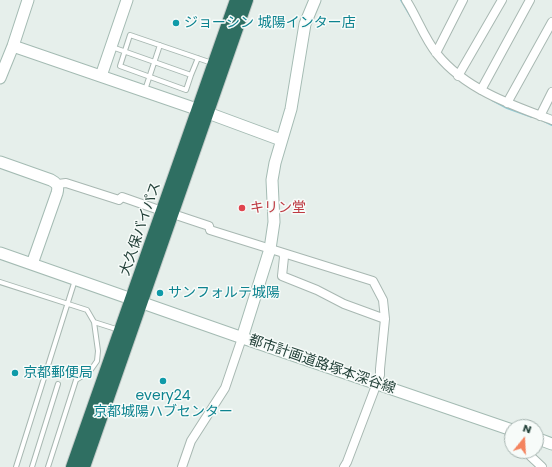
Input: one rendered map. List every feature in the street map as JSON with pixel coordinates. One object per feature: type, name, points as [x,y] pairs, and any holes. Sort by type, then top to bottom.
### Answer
[{"type":"highway","name":"大久保バイパス","points":[[203,111],[214,64],[236,0]]},
{"type":"highway","name":"大久保バイパス","points":[[84,467],[137,301],[167,214],[203,111],[247,0]]},
{"type":"highway","name":"大久保バイパス","points":[[72,467],[121,331],[137,301]]},
{"type":"highway","points":[[87,467],[94,439]]},
{"type":"street","points":[[0,78],[13,46],[28,0]]},
{"type":"street","points":[[101,76],[127,0]]},
{"type":"street","points":[[182,467],[191,441],[225,388],[270,249],[274,222],[272,180],[274,163],[291,109],[305,24],[315,0]]},
{"type":"street","points":[[406,0],[436,53],[458,76],[507,103],[552,120]]},
{"type":"street","points":[[436,53],[463,0]]},
{"type":"street","points":[[458,76],[502,0]]},
{"type":"street","points":[[481,90],[530,0]]},
{"type":"street","points":[[507,103],[552,22]]},
{"type":"street","points":[[13,46],[203,111],[282,140]]},
{"type":"street","points":[[540,116],[552,92]]},
{"type":"street","points":[[0,162],[51,180],[58,184],[66,183],[119,200],[122,197],[167,214],[209,226],[210,230],[373,281],[383,300],[385,319],[380,375],[344,467]]},
{"type":"street","points":[[32,264],[58,193],[58,184]]},
{"type":"street","name":"都市計画道路塚本深谷線","points":[[0,253],[242,338],[504,427]]},
{"type":"street","points":[[283,253],[282,276],[317,290],[344,304],[385,319]]},
{"type":"street","points":[[534,459],[542,467]]},
{"type":"lane","points":[[198,58],[186,90],[120,66],[130,35],[198,58],[214,64]]},
{"type":"lane","points":[[144,91],[160,45]]},
{"type":"lane","points":[[111,46],[191,74]]},
{"type":"lane","points":[[16,467],[76,279]]},
{"type":"lane","points":[[0,282],[87,310],[94,322],[98,350],[97,361],[90,371],[76,380],[48,467]]},
{"type":"lane","points":[[94,322],[121,331]]},
{"type":"lane","points":[[32,467],[58,384]]},
{"type":"waterway","points":[[401,0],[411,17]]},
{"type":"waterway","points":[[492,100],[507,108],[532,117]]},
{"type":"waterway","points":[[544,121],[552,125]]},
{"type":"place","name":"ジョーシン 城陽インター店","points":[[176,23]]},
{"type":"place","name":"キリン堂","points":[[242,208]]},
{"type":"place","name":"サンフォルテ城陽","points":[[160,293]]},
{"type":"place","name":"京都郵便局","points":[[15,373]]},
{"type":"place","name":"every24 京都城陽ハブセンター","points":[[163,381]]}]
